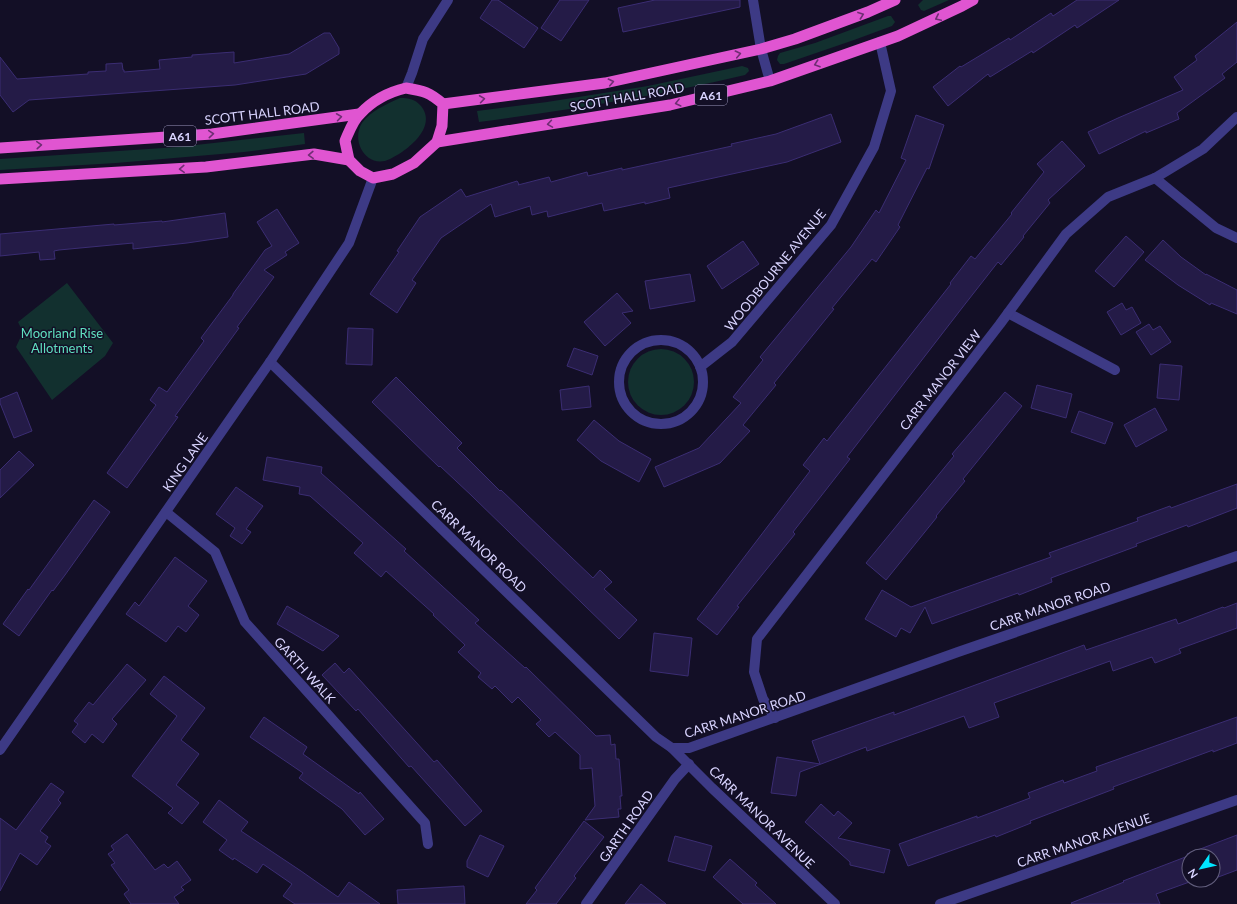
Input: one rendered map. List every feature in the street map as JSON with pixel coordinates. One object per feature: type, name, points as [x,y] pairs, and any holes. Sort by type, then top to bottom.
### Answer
[{"type":"highway","name":"SCOTT HALL ROAD","points":[[443,104],[605,83],[761,49],[794,39],[868,12],[896,0]]},
{"type":"highway","name":"SCOTT HALL ROAD","points":[[437,142],[670,105],[770,81],[898,36],[973,0]]},
{"type":"highway","points":[[0,180],[206,167],[314,154],[349,160],[360,171],[373,178],[394,174],[414,163],[437,142],[442,126],[443,104],[432,94],[406,88]]},
{"type":"highway","name":"A61","points":[[349,160],[345,141],[359,114],[395,90],[406,88]]},
{"type":"highway","name":"SCOTT HALL ROAD","points":[[0,148],[212,134],[359,114]]},
{"type":"street","points":[[406,88],[423,39],[448,0]]},
{"type":"street","points":[[753,0],[761,49],[770,81]]},
{"type":"street","name":"WOODBOURNE AVENUE","points":[[700,367],[732,342],[831,225],[874,147],[891,91],[880,42]]},
{"type":"street","name":"CARR MANOR VIEW","points":[[775,718],[763,699],[754,672],[757,639],[1008,312],[1066,234],[1108,197],[1156,178],[1203,148],[1237,117]]},
{"type":"street","name":"KING LANE","points":[[1,745],[270,362],[349,243],[373,178]]},
{"type":"street","points":[[1156,178],[1216,228],[1237,238]]},
{"type":"street","points":[[1008,312],[1115,370]]},
{"type":"street","points":[[653,341],[673,342],[687,349],[700,367],[703,383],[699,401],[685,418],[668,424],[648,423],[629,410],[619,388],[621,368],[634,349],[653,341]]},
{"type":"street","name":"CARR MANOR ROAD","points":[[270,362],[656,737],[672,748],[689,748],[965,650],[1237,556]]},
{"type":"street","name":"GARTH WALK","points":[[166,512],[215,552],[245,622],[425,823],[428,844]]},
{"type":"street","name":"CARR MANOR AVENUE","points":[[672,748],[712,788],[835,904]]},
{"type":"street","name":"GARTH ROAD","points":[[586,904],[675,779],[689,764]]},
{"type":"street","name":"CARR MANOR AVENUE","points":[[940,904],[1237,800]]},
{"type":"green space","points":[[923,0],[949,0],[924,11],[921,10],[918,5]]},
{"type":"green space","points":[[891,16],[895,22],[892,26],[784,64],[780,64],[777,60],[780,53],[815,43]]},
{"type":"green space","points":[[742,66],[748,68],[749,71],[745,75],[712,83],[613,102],[479,122],[477,111],[547,102],[648,86]]},
{"type":"green space","points":[[400,98],[412,99],[421,106],[425,114],[426,122],[423,130],[412,144],[397,155],[390,159],[375,161],[363,152],[358,138],[359,130],[362,123],[369,115],[379,108]]},
{"type":"green space","points":[[304,133],[305,144],[244,152],[116,163],[0,170],[0,159],[178,147]]},
{"type":"green space","name":"Moorland Rise Allotments","points":[[67,283],[113,343],[105,356],[52,400],[16,347],[23,332],[18,322]]},
{"type":"green space","points":[[655,349],[667,349],[679,354],[689,364],[694,376],[692,395],[679,410],[667,415],[655,415],[643,410],[633,400],[628,388],[628,376],[633,364],[643,354]]},
{"type":"building","points":[[492,0],[498,0],[538,28],[524,48],[480,18]]},
{"type":"building","points":[[560,0],[589,0],[561,41],[541,28]]},
{"type":"building","points":[[655,0],[740,0],[740,7],[623,32],[618,8]]},
{"type":"building","points":[[1077,0],[1119,0],[1077,28],[1075,25],[1033,53],[1032,51],[990,77],[988,74],[948,106],[933,87],[960,66],[961,67],[1009,38],[1010,40],[1051,13],[1053,16]]},
{"type":"building","points":[[1237,22],[1237,62],[1222,74],[1225,78],[1177,113],[1179,119],[1146,133],[1146,131],[1099,154],[1088,132],[1183,90],[1174,77],[1197,60],[1195,56]]},
{"type":"building","points":[[324,33],[330,33],[339,48],[339,54],[306,74],[235,85],[29,100],[13,112],[0,95],[0,57],[17,79],[88,74],[88,72],[106,71],[106,64],[122,63],[124,72],[160,69],[159,60],[192,57],[192,55],[234,52],[234,63],[289,54]]},
{"type":"building","points":[[831,114],[841,142],[787,162],[668,188],[670,198],[604,211],[602,203],[548,217],[547,211],[532,215],[530,206],[495,217],[491,204],[441,238],[412,280],[416,283],[397,313],[370,294],[399,252],[397,251],[420,217],[461,189],[466,197],[517,181],[519,184],[518,185],[549,177],[551,182],[587,172],[588,176],[622,168],[622,170],[732,146],[731,144],[776,134]]},
{"type":"building","points":[[916,115],[944,125],[929,169],[927,168],[898,225],[900,227],[876,262],[872,259],[832,308],[834,309],[774,383],[776,385],[743,425],[750,431],[720,463],[664,487],[655,467],[699,448],[741,403],[733,397],[763,360],[760,357],[851,247],[876,210],[879,213],[906,160],[901,158]]},
{"type":"building","points":[[1062,141],[1085,166],[1048,200],[1050,203],[1023,236],[1024,237],[1001,265],[998,262],[847,457],[850,459],[793,532],[795,534],[737,606],[739,607],[717,635],[697,619],[810,471],[803,465],[824,438],[827,441],[951,284],[950,283],[971,256],[975,259],[1012,214],[1011,213],[1044,172],[1037,164]]},
{"type":"building","points":[[277,209],[299,243],[285,252],[287,255],[264,270],[274,277],[237,327],[239,328],[175,416],[178,417],[127,488],[107,473],[156,405],[150,400],[159,387],[167,392],[204,341],[201,338],[265,250],[272,246],[257,222]]},
{"type":"building","points":[[225,213],[228,237],[133,249],[133,243],[59,250],[54,251],[55,259],[40,260],[39,252],[0,256],[0,234],[114,224],[162,222]]},
{"type":"building","points":[[1126,236],[1144,252],[1114,287],[1095,271]]},
{"type":"building","points":[[1163,240],[1181,257],[1206,275],[1237,290],[1237,314],[1211,303],[1210,305],[1178,285],[1145,260]]},
{"type":"building","points":[[743,241],[759,264],[722,289],[707,266]]},
{"type":"building","points":[[690,274],[695,301],[650,309],[645,281]]},
{"type":"building","points":[[617,293],[633,311],[622,313],[631,323],[605,346],[584,322]]},
{"type":"building","points":[[1122,303],[1126,310],[1132,307],[1141,323],[1121,335],[1107,312]]},
{"type":"building","points":[[1149,324],[1153,330],[1160,326],[1171,342],[1151,355],[1136,332]]},
{"type":"building","points":[[348,328],[373,329],[372,365],[346,364]]},
{"type":"building","points":[[574,348],[598,356],[592,375],[567,366]]},
{"type":"building","points":[[1160,364],[1182,366],[1179,400],[1157,398]]},
{"type":"building","points":[[396,377],[462,443],[457,448],[500,491],[501,490],[593,578],[600,570],[612,582],[604,589],[637,620],[619,639],[472,496],[440,466],[439,467],[372,402]]},
{"type":"building","points":[[1037,385],[1072,394],[1066,418],[1031,408]]},
{"type":"building","points":[[589,386],[591,407],[562,410],[560,390]]},
{"type":"building","points":[[17,392],[32,431],[14,438],[0,403],[0,399]]},
{"type":"building","points":[[1005,392],[1022,406],[963,479],[965,481],[886,580],[866,563],[954,456],[952,454]]},
{"type":"building","points":[[1155,408],[1167,430],[1136,447],[1124,425]]},
{"type":"building","points":[[1079,411],[1113,423],[1105,444],[1071,432]]},
{"type":"building","points":[[594,420],[619,441],[651,459],[639,482],[601,461],[577,440]]},
{"type":"building","points":[[19,451],[34,465],[0,498],[0,470]]},
{"type":"building","points":[[267,457],[322,467],[321,473],[406,549],[404,551],[479,620],[475,623],[525,668],[526,667],[596,736],[610,735],[611,745],[615,744],[616,759],[619,759],[622,796],[620,796],[621,809],[618,809],[619,817],[585,820],[595,806],[592,768],[580,769],[580,755],[555,732],[549,737],[536,724],[541,720],[518,697],[512,703],[495,686],[492,689],[478,677],[481,673],[458,652],[465,645],[433,615],[434,614],[386,571],[381,577],[354,553],[363,543],[310,496],[299,494],[300,487],[263,480]]},
{"type":"building","points":[[1237,484],[1237,508],[1188,527],[1187,525],[1136,544],[1137,546],[1051,578],[1052,582],[1019,595],[1018,593],[932,624],[925,607],[910,633],[901,628],[896,637],[865,619],[882,590],[911,607],[1051,557],[1049,553],[1138,521],[1137,518],[1170,506],[1171,508]]},
{"type":"building","points":[[236,487],[263,506],[246,529],[251,532],[242,544],[230,536],[235,528],[216,514]]},
{"type":"building","points":[[94,500],[110,512],[19,636],[3,624]]},
{"type":"building","points":[[175,557],[207,581],[188,606],[199,615],[186,632],[178,626],[166,642],[126,614],[135,602],[139,606]]},
{"type":"building","points":[[1237,603],[1237,628],[1179,649],[1181,653],[1155,663],[1152,657],[1113,671],[1110,661],[994,703],[999,717],[969,728],[964,716],[867,751],[866,747],[800,772],[796,796],[771,793],[777,757],[820,764],[812,741],[894,712],[894,715],[1084,645],[1086,650],[1176,619],[1178,624]]},
{"type":"building","points":[[287,606],[339,636],[323,651],[277,624]]},
{"type":"building","points":[[654,633],[692,638],[688,676],[650,671]]},
{"type":"building","points":[[335,663],[344,673],[349,668],[434,762],[437,760],[482,811],[465,826],[411,766],[409,767],[358,709],[356,711],[322,675]]},
{"type":"building","points":[[127,664],[146,680],[112,719],[117,724],[103,743],[92,734],[85,743],[72,732],[78,724],[74,721],[89,702],[93,705]]},
{"type":"building","points":[[164,676],[205,708],[181,740],[199,754],[176,785],[199,803],[182,824],[168,813],[173,808],[132,776],[177,716],[150,694]]},
{"type":"building","points":[[264,717],[307,747],[303,754],[359,794],[360,792],[384,819],[365,835],[342,809],[299,778],[303,773],[250,737]]},
{"type":"building","points":[[1237,717],[1237,743],[1213,752],[1213,750],[1113,787],[1114,789],[1030,821],[1031,823],[996,837],[995,835],[908,866],[899,844],[977,816],[977,818],[1030,798],[1028,793],[1063,780],[1064,783],[1097,771],[1096,767]]},
{"type":"building","points":[[51,783],[64,792],[58,800],[61,803],[40,831],[48,837],[45,842],[51,846],[37,865],[20,853],[0,891],[0,818],[16,830]]},
{"type":"building","points":[[219,800],[248,822],[241,831],[338,897],[349,882],[380,904],[295,904],[283,896],[292,884],[263,864],[257,873],[234,858],[233,860],[219,850],[227,840],[203,822]]},
{"type":"building","points":[[821,804],[834,816],[838,811],[852,823],[838,838],[890,850],[884,873],[850,865],[850,862],[805,822]]},
{"type":"building","points":[[584,821],[604,837],[574,876],[576,878],[556,904],[526,904],[537,890],[535,888]]},
{"type":"building","points":[[127,834],[155,870],[164,864],[168,868],[177,861],[191,880],[181,887],[184,890],[174,897],[179,904],[131,904],[124,894],[129,890],[111,865],[115,863],[108,854],[114,850],[111,846]]},
{"type":"building","points":[[480,835],[504,846],[488,877],[467,867],[467,861]]},
{"type":"building","points":[[1237,835],[1237,870],[1221,876],[1221,848],[1203,848]]},
{"type":"building","points":[[675,836],[712,846],[705,871],[668,861]]},
{"type":"building","points":[[730,859],[757,883],[755,885],[776,904],[743,904],[713,877]]},
{"type":"building","points":[[1181,859],[1181,885],[1156,894],[1160,904],[1071,903],[1124,882],[1123,881]]},
{"type":"building","points":[[641,884],[666,904],[625,904]]},
{"type":"building","points":[[464,886],[465,904],[398,904],[397,890]]}]
